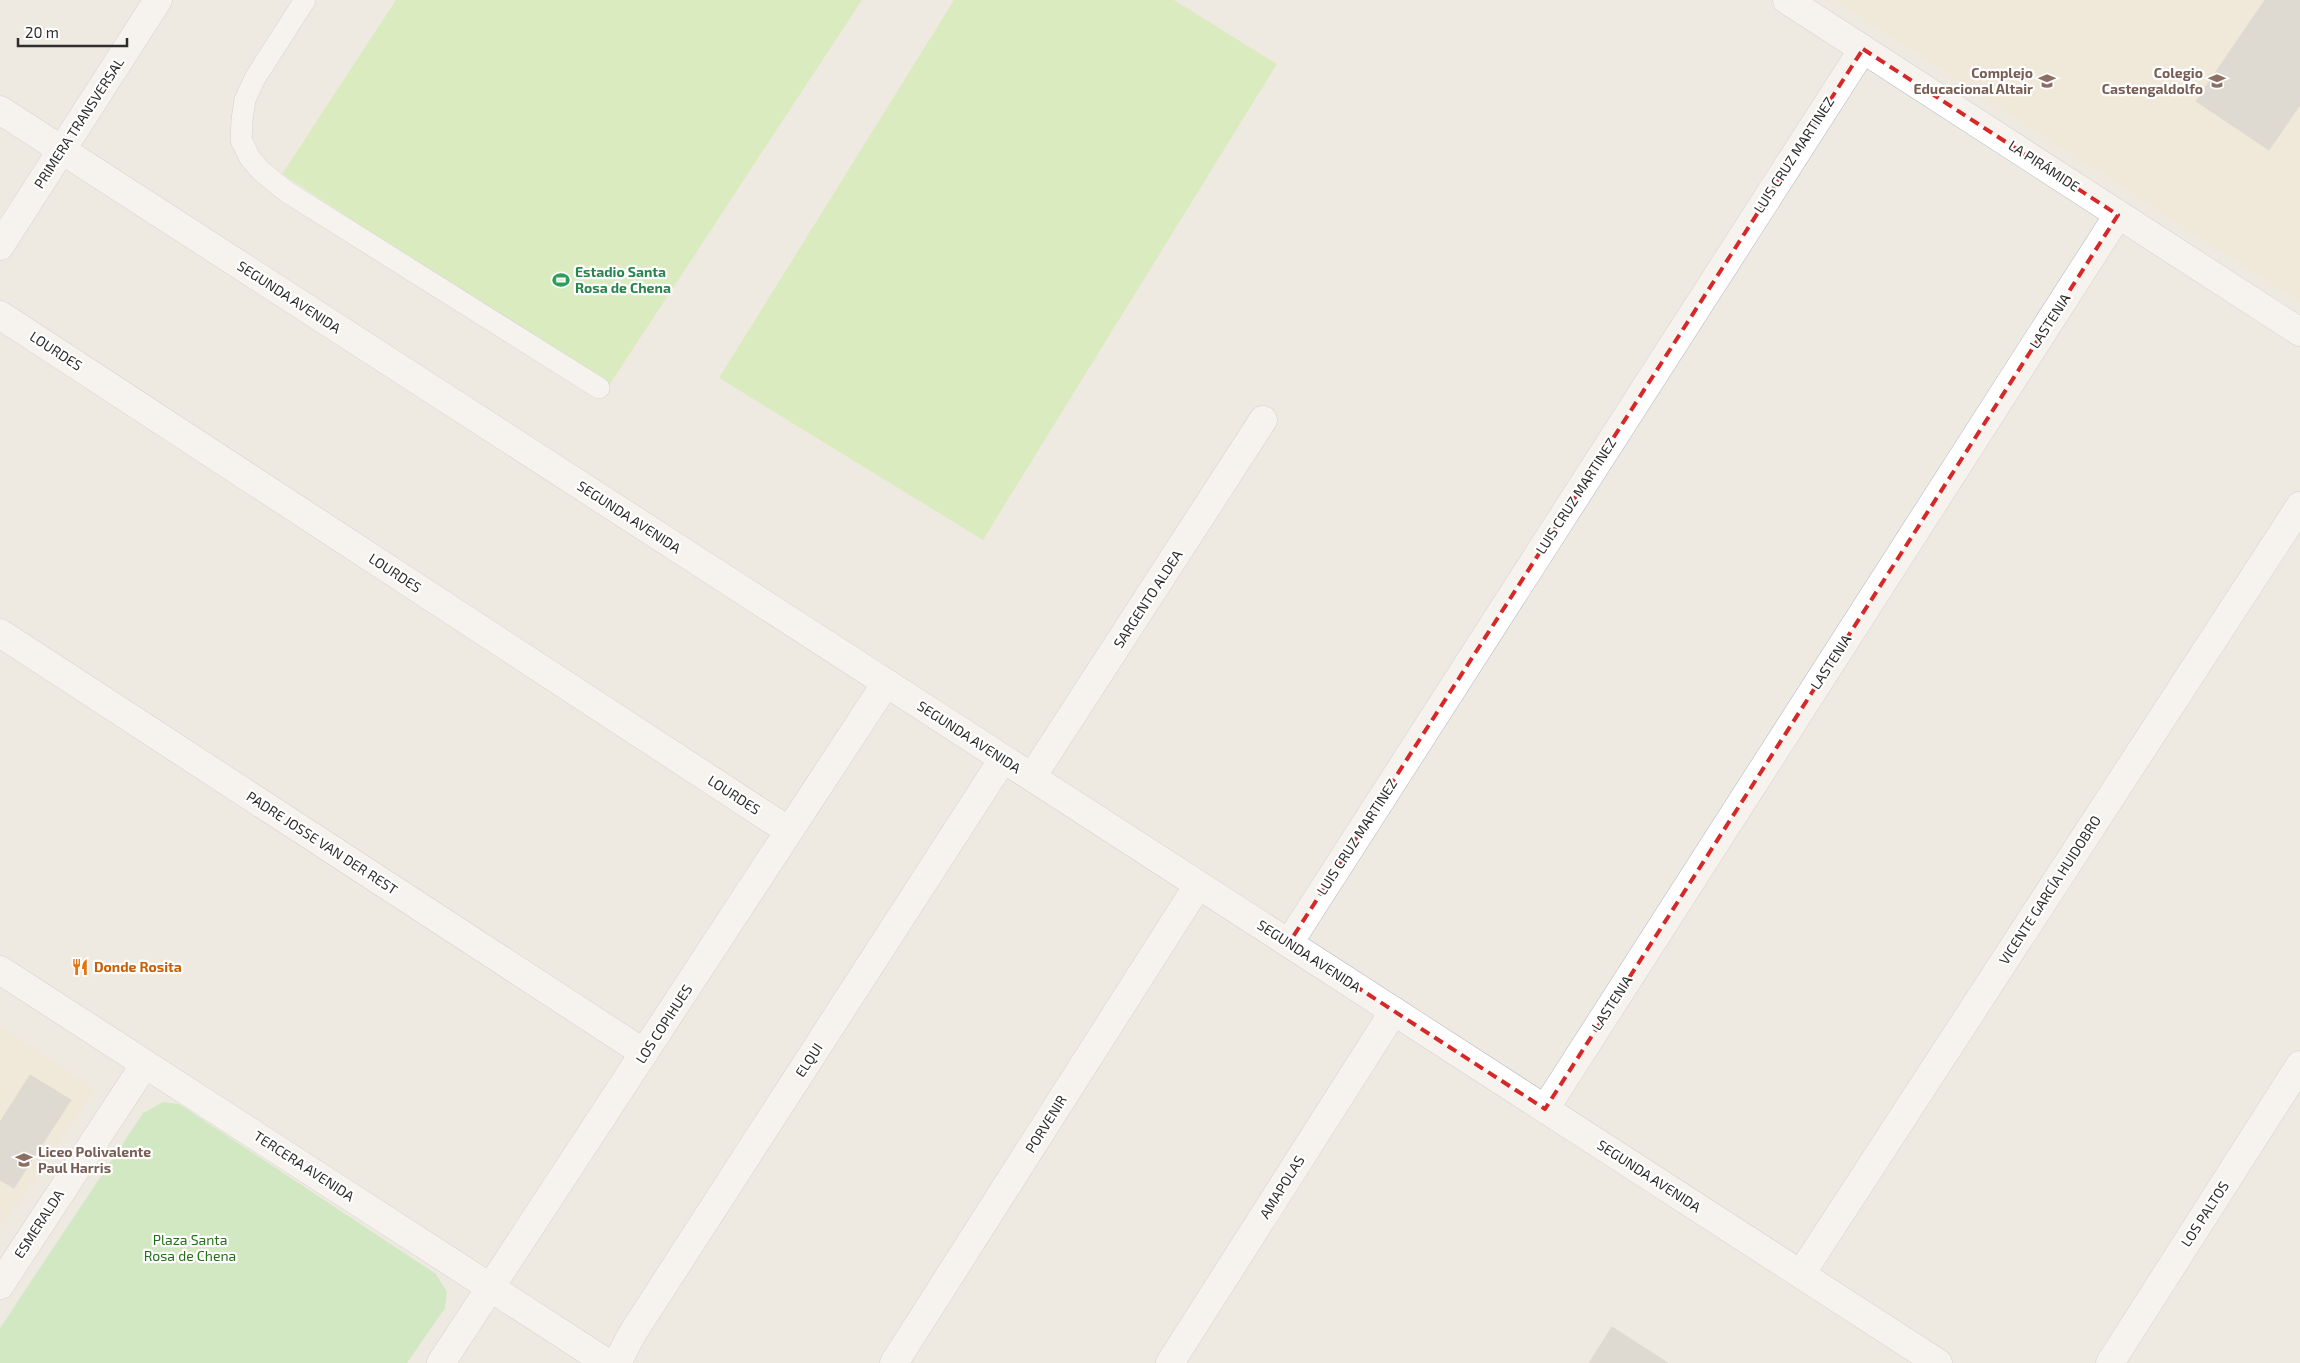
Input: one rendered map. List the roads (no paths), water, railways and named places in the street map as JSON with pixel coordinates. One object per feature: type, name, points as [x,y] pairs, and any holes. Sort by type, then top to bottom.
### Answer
[{"type":"street","name":"PRIMERA TRANSVERSAL","points":[[0,246],[158,0]]},
{"type":"street","name":"LA PIRÁMIDE","points":[[1787,0],[2300,332]]},
{"type":"street","name":"LUIS CRUZ MARTINEZ","points":[[1288,943],[1863,49]]},
{"type":"street","name":"SEGUNDA AVENIDA","points":[[0,110],[1938,1363]]},
{"type":"street","name":"LASTENIA","points":[[1545,1109],[2118,215]]},
{"type":"street","name":"LOURDES","points":[[0,315],[790,831]]},
{"type":"street","name":"SARGENTO ALDEA","points":[[1032,777],[1263,420]]},
{"type":"street","name":"VICENTE GARCÍA HUIDOBRO","points":[[1801,1274],[2300,506]]},
{"type":"street","name":"PADRE JOSSE VAN DER REST","points":[[0,633],[644,1053]]},
{"type":"street","name":"LOS COPIHUES","points":[[440,1363],[492,1288],[886,683]]},
{"type":"street","name":"ELQUI","points":[[617,1363],[632,1334],[1003,759]]},
{"type":"street","name":"PORVENIR","points":[[894,1363],[1198,885]]},
{"type":"street","name":"TERCERA AVENIDA","points":[[0,970],[607,1363]]},
{"type":"street","name":"AMAPOLAS","points":[[1170,1363],[1394,1011]]},
{"type":"street","name":"ESMERALDA","points":[[0,1284],[145,1064]]},
{"type":"street","name":"LOS PALTOS","points":[[2110,1363],[2300,1065]]},
{"type":"lane","points":[[305,0],[255,78],[245,100],[241,140],[250,158],[261,171],[287,192],[599,388]]},
{"type":"place","name":"Complejo Educacional Altair","points":[[2047,81]]},
{"type":"place","name":"Colegio Castengaldolfo","points":[[2217,81]]},
{"type":"place","name":"Estadio Santa Rosa de Chena","points":[[561,280]]},
{"type":"place","name":"Donde Rosita","points":[[80,967]]},
{"type":"place","name":"Liceo Polivalente Paul Harris","points":[[24,1160]]},
{"type":"park label","name":"Plaza Santa Rosa de Chena","points":[[190,1248]]}]
